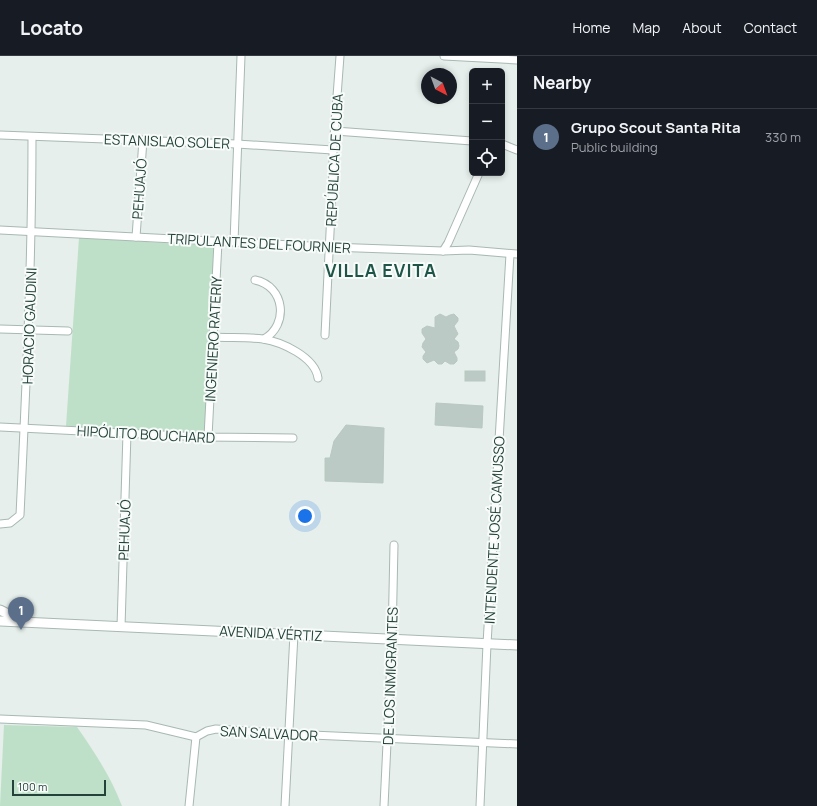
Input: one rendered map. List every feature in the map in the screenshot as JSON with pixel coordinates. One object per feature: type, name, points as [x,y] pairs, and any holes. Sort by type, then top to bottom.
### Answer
[{"type":"street","points":[[234,242],[241,56]]},
{"type":"street","name":"REPÚBLICA DE CUBA","points":[[325,335],[333,150],[340,56]]},
{"type":"street","points":[[444,56],[517,60]]},
{"type":"street","points":[[335,131],[469,141]]},
{"type":"street","name":"ESTANISLAO SOLER","points":[[0,135],[237,144],[333,150]]},
{"type":"street","name":"HORACIO GAUDINI","points":[[0,524],[10,524],[20,515],[29,330],[32,232],[32,137]]},
{"type":"street","name":"PEHUAJÓ","points":[[136,237],[143,140]]},
{"type":"street","points":[[505,145],[517,150]]},
{"type":"street","points":[[443,251],[478,176]]},
{"type":"street","name":"TRIPULANTES DEL FOURNIER","points":[[0,230],[330,247],[443,251],[469,250],[513,254]]},
{"type":"street","name":"INGENIERO RATERIY","points":[[208,437],[218,242]]},
{"type":"street","name":"INTENDENTE JOSÉ CAMUSSO","points":[[480,806],[487,644],[513,254]]},
{"type":"street","points":[[255,280],[272,288],[278,298],[280,311],[279,319],[274,331],[270,336],[264,339]]},
{"type":"street","points":[[0,329],[68,332]]},
{"type":"street","points":[[213,337],[264,339],[288,347],[311,364],[318,374],[318,378]]},
{"type":"street","name":"HIPÓLITO BOUCHARD","points":[[0,426],[208,437],[293,438]]},
{"type":"street","name":"PEHUAJÓ","points":[[122,627],[127,433]]},
{"type":"street","name":"DE LOS INMIGRANTES","points":[[384,806],[392,639],[394,545]]},
{"type":"street","points":[[0,610],[26,622]]},
{"type":"street","name":"AVENIDA VÉRTIZ","points":[[0,621],[517,645]]},
{"type":"street","points":[[285,806],[294,634]]},
{"type":"street","points":[[0,719],[146,725],[196,737],[189,806]]},
{"type":"street","name":"SAN SALVADOR","points":[[196,737],[216,729],[289,734],[517,744]]},
{"type":"green space","points":[[79,238],[215,246],[205,434],[66,426]]},
{"type":"green space","points":[[4,725],[77,727],[108,775],[122,806],[0,806]]},
{"type":"building","points":[[440,314],[446,317],[454,314],[458,318],[458,321],[454,326],[458,334],[454,339],[458,342],[459,346],[454,352],[457,361],[454,364],[450,364],[445,361],[442,364],[438,364],[434,360],[427,363],[423,359],[426,352],[422,347],[426,339],[422,333],[422,329],[427,326],[435,328],[435,317]]},
{"type":"building","points":[[465,371],[485,371],[485,381],[465,381]]},
{"type":"building","points":[[436,403],[483,406],[482,428],[435,425]]},
{"type":"building","points":[[346,425],[384,428],[383,483],[325,481],[325,458],[330,458],[334,441]]},
{"type":"place","name":"Grupo Scout Santa Rita","points":[[21,630]]},
{"type":"district","name":"VILLA EVITA","points":[[381,270]]}]
